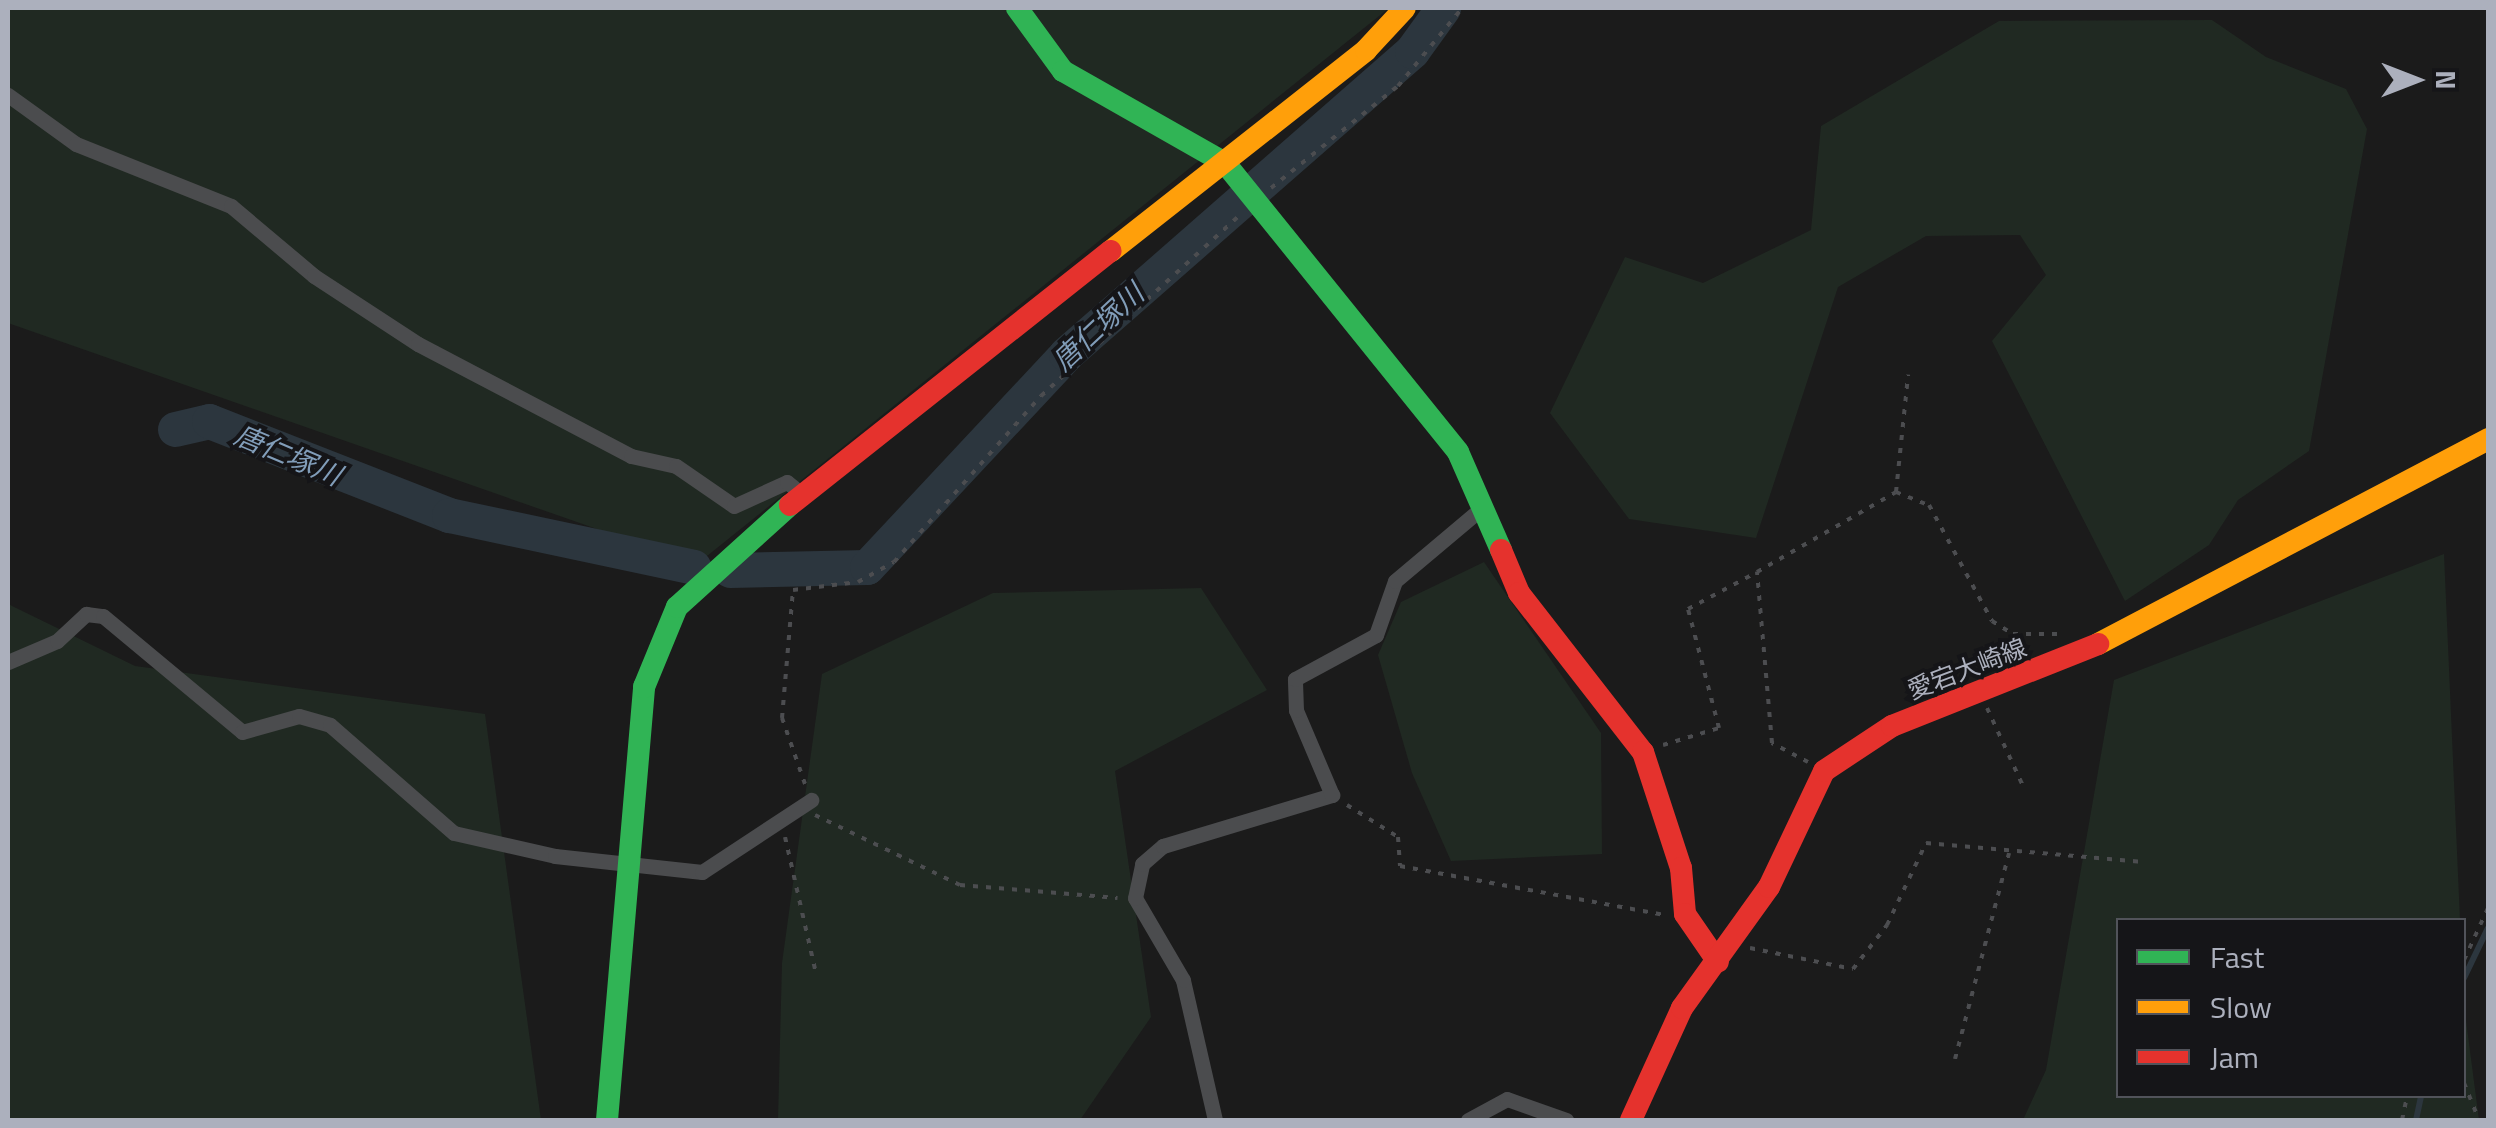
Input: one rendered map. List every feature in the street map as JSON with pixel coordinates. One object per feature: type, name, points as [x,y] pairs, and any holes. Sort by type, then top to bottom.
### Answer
[{"type":"street","points":[[1017,8],[1063,70],[1225,163],[1257,200],[1328,301],[1458,452],[1518,592],[1643,752],[1681,868],[1685,914],[1725,953]]},
{"type":"street","points":[[607,1120],[644,687],[678,607],[802,494],[1366,50],[1404,8]]},
{"type":"street","points":[[8,95],[76,144],[231,206],[418,344],[631,456],[676,466],[734,506],[786,482],[802,494]]},
{"type":"street","name":"愛宕大崎線","points":[[1631,1120],[1682,1008],[1725,953],[1824,771],[1892,726],[2074,657],[2488,439]]},
{"type":"street","points":[[1215,1120],[1183,980],[1134,898],[1142,864],[1163,846],[1332,795],[1296,710],[1295,679],[1376,635],[1395,582],[1483,507]]},
{"type":"street","points":[[8,662],[56,640],[86,614],[104,616],[242,732],[300,716],[330,725],[465,839],[629,867],[702,872],[811,800]]},
{"type":"street","points":[[1468,1120],[1507,1099],[1566,1120]]},
{"type":"path","points":[[1134,898],[960,885],[863,844],[806,810],[811,800],[782,718],[793,590],[858,582],[894,562],[1041,396],[1257,200],[1398,86],[1462,8]]},
{"type":"path","points":[[1896,492],[1908,375]]},
{"type":"path","points":[[1643,752],[1719,728],[1688,609],[1896,492]]},
{"type":"path","points":[[1896,492],[1929,505],[1992,621],[2013,634],[2065,633],[2074,657]]},
{"type":"path","points":[[1757,572],[1772,743],[1824,771]]},
{"type":"path","points":[[1981,694],[2022,786]]},
{"type":"path","points":[[1332,795],[1398,836],[1400,866],[1416,872],[1685,914]]},
{"type":"path","points":[[782,822],[816,974]]},
{"type":"path","points":[[1725,953],[1853,969],[1887,925],[1926,843],[2142,862]]},
{"type":"path","points":[[1954,1059],[2009,853]]},
{"type":"path","points":[[2466,956],[2488,908]]},
{"type":"path","points":[[2466,1088],[2479,1120]]},
{"type":"shaded area","points":[[8,8],[1389,8],[697,564],[8,323]]},
{"type":"shaded area","points":[[2212,20],[2266,57],[2346,89],[2367,129],[2309,451],[2238,500],[2209,545],[2125,601],[1992,341],[2046,275],[2020,235],[1926,236],[1838,287],[1756,538],[1629,519],[1550,413],[1625,257],[1703,283],[1811,230],[1821,126],[1999,21]]},
{"type":"shaded area","points":[[2444,554],[2460,918],[2116,918],[2116,1098],[2466,1098],[2466,1020],[2479,1120],[2023,1120],[2046,1070],[2114,680]]},
{"type":"shaded area","points":[[1484,562],[1601,733],[1602,854],[1451,861],[1412,773],[1378,655],[1401,602]]},
{"type":"shaded area","points":[[1201,588],[1267,690],[1115,771],[1151,1017],[1080,1120],[778,1120],[782,963],[822,674],[993,593]]},
{"type":"shaded area","points":[[8,604],[135,666],[485,714],[541,1120],[8,1120]]},
{"type":"waterway","name":"唐仁塚川","points":[[730,570],[867,567],[1066,354],[1412,51],[1443,8]]},
{"type":"waterway","name":"唐仁塚川","points":[[175,429],[209,421],[449,515],[694,567]]},
{"type":"waterway","points":[[2466,974],[2488,928]]},
{"type":"waterway","points":[[2416,1120],[2421,1098]]},
{"type":"traffic: fast","points":[[1017,8],[1063,71],[1225,163],[1458,452],[1501,550]]},
{"type":"traffic: fast","points":[[607,1120],[644,687],[677,607],[790,505]]},
{"type":"traffic: slow","points":[[1111,251],[1366,50],[1405,8]]},
{"type":"traffic: slow","points":[[2098,644],[2488,439]]},
{"type":"traffic: jam","points":[[790,505],[1111,251]]},
{"type":"traffic: jam","points":[[1501,550],[1519,593],[1643,752],[1681,868],[1685,914],[1718,962]]},
{"type":"traffic: jam","points":[[1631,1120],[1682,1008],[1769,887],[1824,771],[1892,726],[2098,644]]}]
